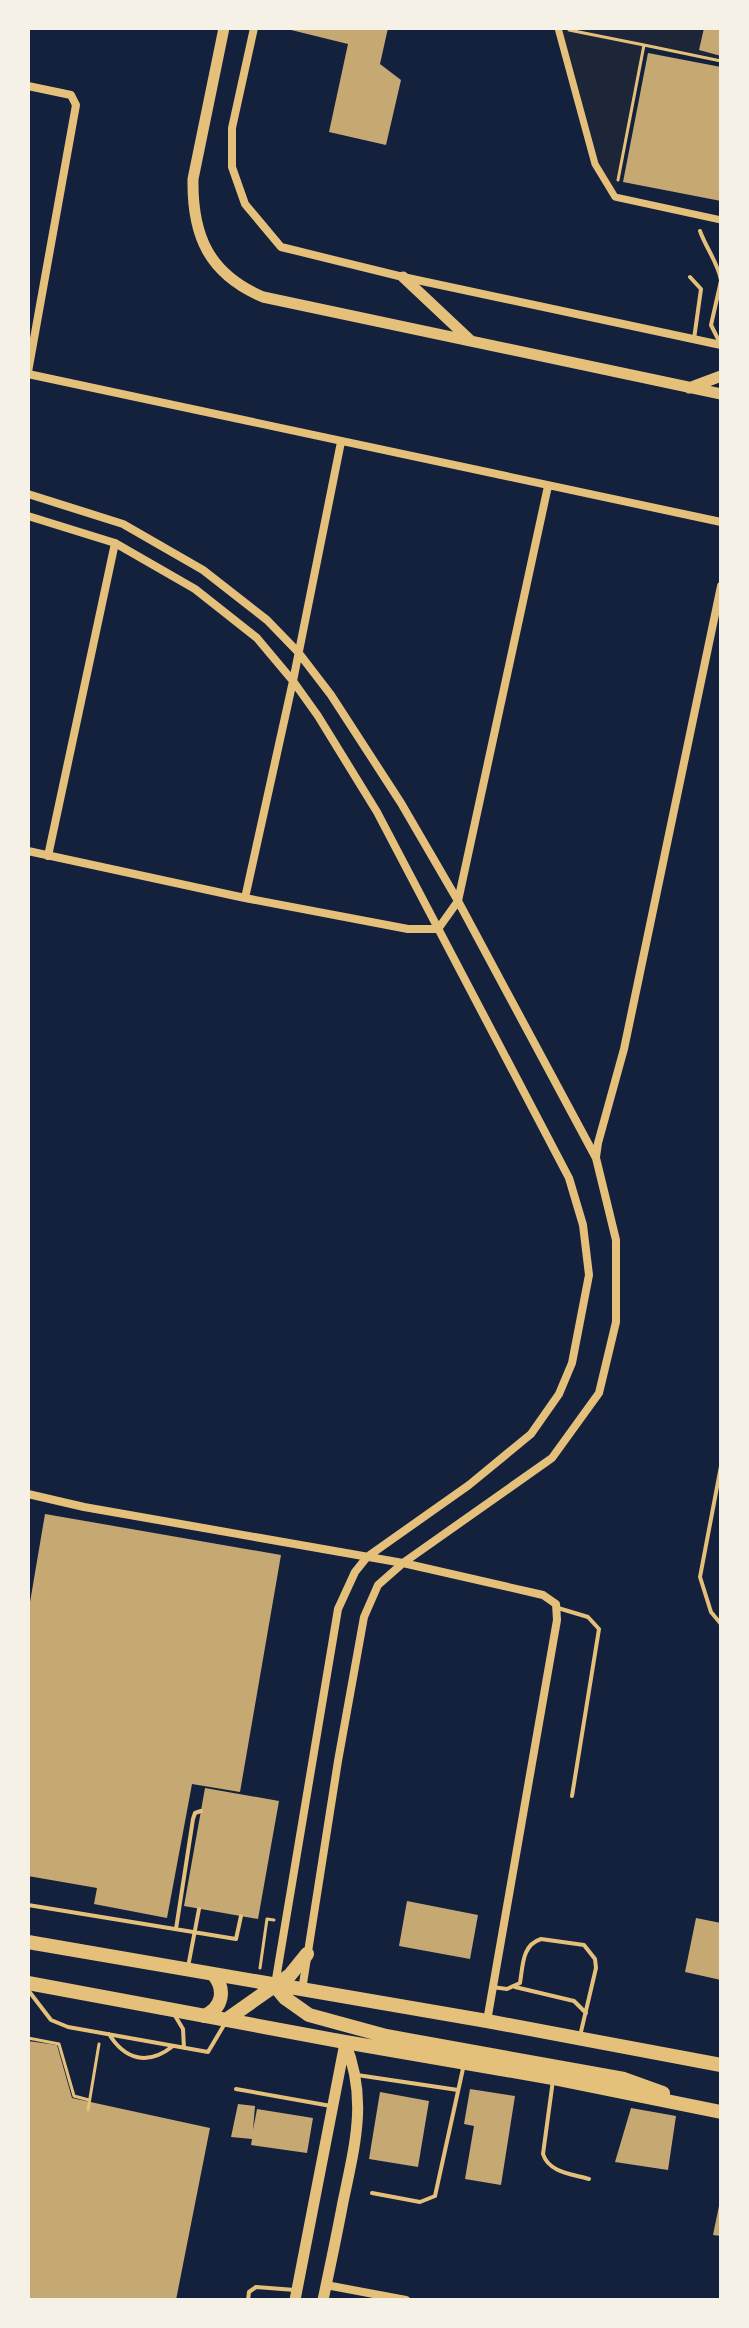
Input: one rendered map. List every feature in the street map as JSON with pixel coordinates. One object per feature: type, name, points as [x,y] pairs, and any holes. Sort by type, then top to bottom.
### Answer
[{"type":"main road","points":[[28,1942],[487,2021],[721,2065]]},
{"type":"main road","points":[[226,2020],[299,1967],[307,1954]]},
{"type":"main road","points":[[204,2016],[212,2012],[221,1999],[219,1981],[213,1974]]},
{"type":"main road","points":[[28,1983],[553,2078],[714,2111]]},
{"type":"main road","points":[[275,1986],[285,1998],[309,2015],[386,2036],[624,2079],[714,2111]]},
{"type":"street","points":[[224,28],[193,179],[196,222],[213,261],[245,290],[263,297],[721,394]]},
{"type":"street","points":[[254,28],[232,128],[232,167],[245,204],[281,247],[403,277],[721,344]]},
{"type":"street","points":[[560,28],[595,164],[615,197],[721,220]]},
{"type":"street","points":[[28,86],[71,95],[76,105],[28,373],[721,522]]},
{"type":"street","points":[[403,277],[471,341]]},
{"type":"street","points":[[688,388],[721,376]]},
{"type":"street","points":[[245,898],[341,442]]},
{"type":"street","points":[[438,929],[458,901],[548,486]]},
{"type":"street","points":[[28,494],[123,524],[203,570],[267,620],[298,652],[331,695],[393,791],[458,901],[596,1158],[616,1240],[616,1322],[599,1393],[552,1458],[403,1563],[378,1585],[364,1617],[302,1990]]},
{"type":"street","points":[[28,516],[115,543],[195,589],[257,638],[293,681],[377,812],[569,1178],[583,1225],[589,1275],[572,1363],[559,1394],[531,1434],[469,1485],[367,1557],[355,1572],[338,1609],[275,1986]]},
{"type":"street","points":[[48,856],[115,543]]},
{"type":"street","points":[[596,1158],[624,1049],[721,586]]},
{"type":"street","points":[[28,851],[245,898],[408,929],[438,929]]},
{"type":"street","points":[[28,1494],[84,1507],[403,1563],[543,1595],[556,1606],[557,1620],[487,2021]]},
{"type":"street","points":[[323,2300],[358,2127],[355,2074],[345,2042]]},
{"type":"street","points":[[296,2295],[345,2042]]},
{"type":"street","points":[[326,2285],[406,2300]]},
{"type":"lane","points":[[700,231],[709,255],[719,267],[721,281],[711,325],[721,344]]},
{"type":"lane","points":[[690,277],[701,289],[694,339]]},
{"type":"lane","points":[[721,1466],[700,1577],[711,1612],[721,1624]]},
{"type":"lane","points":[[556,1606],[588,1617],[599,1629],[572,1796]]},
{"type":"lane","points":[[176,1929],[193,1819],[195,1813],[201,1811]]},
{"type":"lane","points":[[28,1905],[237,1939],[241,1916]]},
{"type":"lane","points":[[188,1970],[199,1909]]},
{"type":"lane","points":[[515,1987],[520,1983],[526,1949],[534,1941],[541,1939],[584,1945],[595,1959],[596,1968],[580,2039]]},
{"type":"lane","points":[[492,1987],[515,1987],[574,2001],[586,2013]]},
{"type":"lane","points":[[28,1990],[51,2020],[68,2027],[208,2052],[226,2020]]},
{"type":"lane","points":[[168,2009],[181,2023],[184,2048]]},
{"type":"lane","points":[[109,2034],[121,2051],[145,2058],[162,2055],[173,2046]]},
{"type":"lane","points":[[372,2193],[420,2202],[435,2196],[464,2063]]},
{"type":"lane","points":[[355,2074],[458,2090]]},
{"type":"lane","points":[[553,2078],[543,2154],[545,2161],[548,2166],[589,2179]]},
{"type":"lane","points":[[236,2089],[334,2107]]},
{"type":"lane","points":[[248,2300],[249,2292],[256,2287],[296,2295]]},
{"type":"path","points":[[560,28],[721,61]]},
{"type":"path","points":[[615,197],[644,45]]},
{"type":"path","points":[[263,1948],[267,1919]]},
{"type":"path","points":[[88,2110],[101,2032]]},
{"type":"path","points":[[28,2038],[59,2044],[74,2096],[89,2100]]},
{"type":"shaded area","points":[[558,28],[704,28],[699,50],[721,56],[721,61],[644,45],[615,197],[595,164]]},
{"type":"building","points":[[283,28],[388,28],[380,64],[401,80],[386,145],[329,132],[348,44]]},
{"type":"building","points":[[704,28],[721,28],[721,56],[699,50]]},
{"type":"building","points":[[648,53],[721,67],[721,201],[623,182]]},
{"type":"building","points":[[45,1514],[281,1555],[240,1792],[192,1784],[167,1918],[94,1904],[97,1888],[28,1876],[28,1614]]},
{"type":"building","points":[[205,1788],[279,1801],[258,1919],[184,1906]]},
{"type":"building","points":[[407,1901],[478,1915],[470,1959],[399,1946]]},
{"type":"building","points":[[696,1918],[721,1923],[721,1980],[685,1972]]},
{"type":"building","points":[[28,2041],[57,2045],[72,2098],[210,2128],[176,2300],[28,2300]]},
{"type":"building","points":[[470,2089],[515,2096],[501,2185],[465,2179],[474,2126],[464,2124]]},
{"type":"building","points":[[380,2092],[429,2101],[418,2167],[369,2159]]},
{"type":"building","points":[[238,2104],[255,2106],[253,2130],[257,2109],[313,2118],[307,2153],[251,2145],[252,2139],[231,2137]]},
{"type":"building","points":[[631,2108],[676,2116],[668,2170],[615,2162]]},
{"type":"building","points":[[721,2201],[721,2236],[713,2235]]}]
